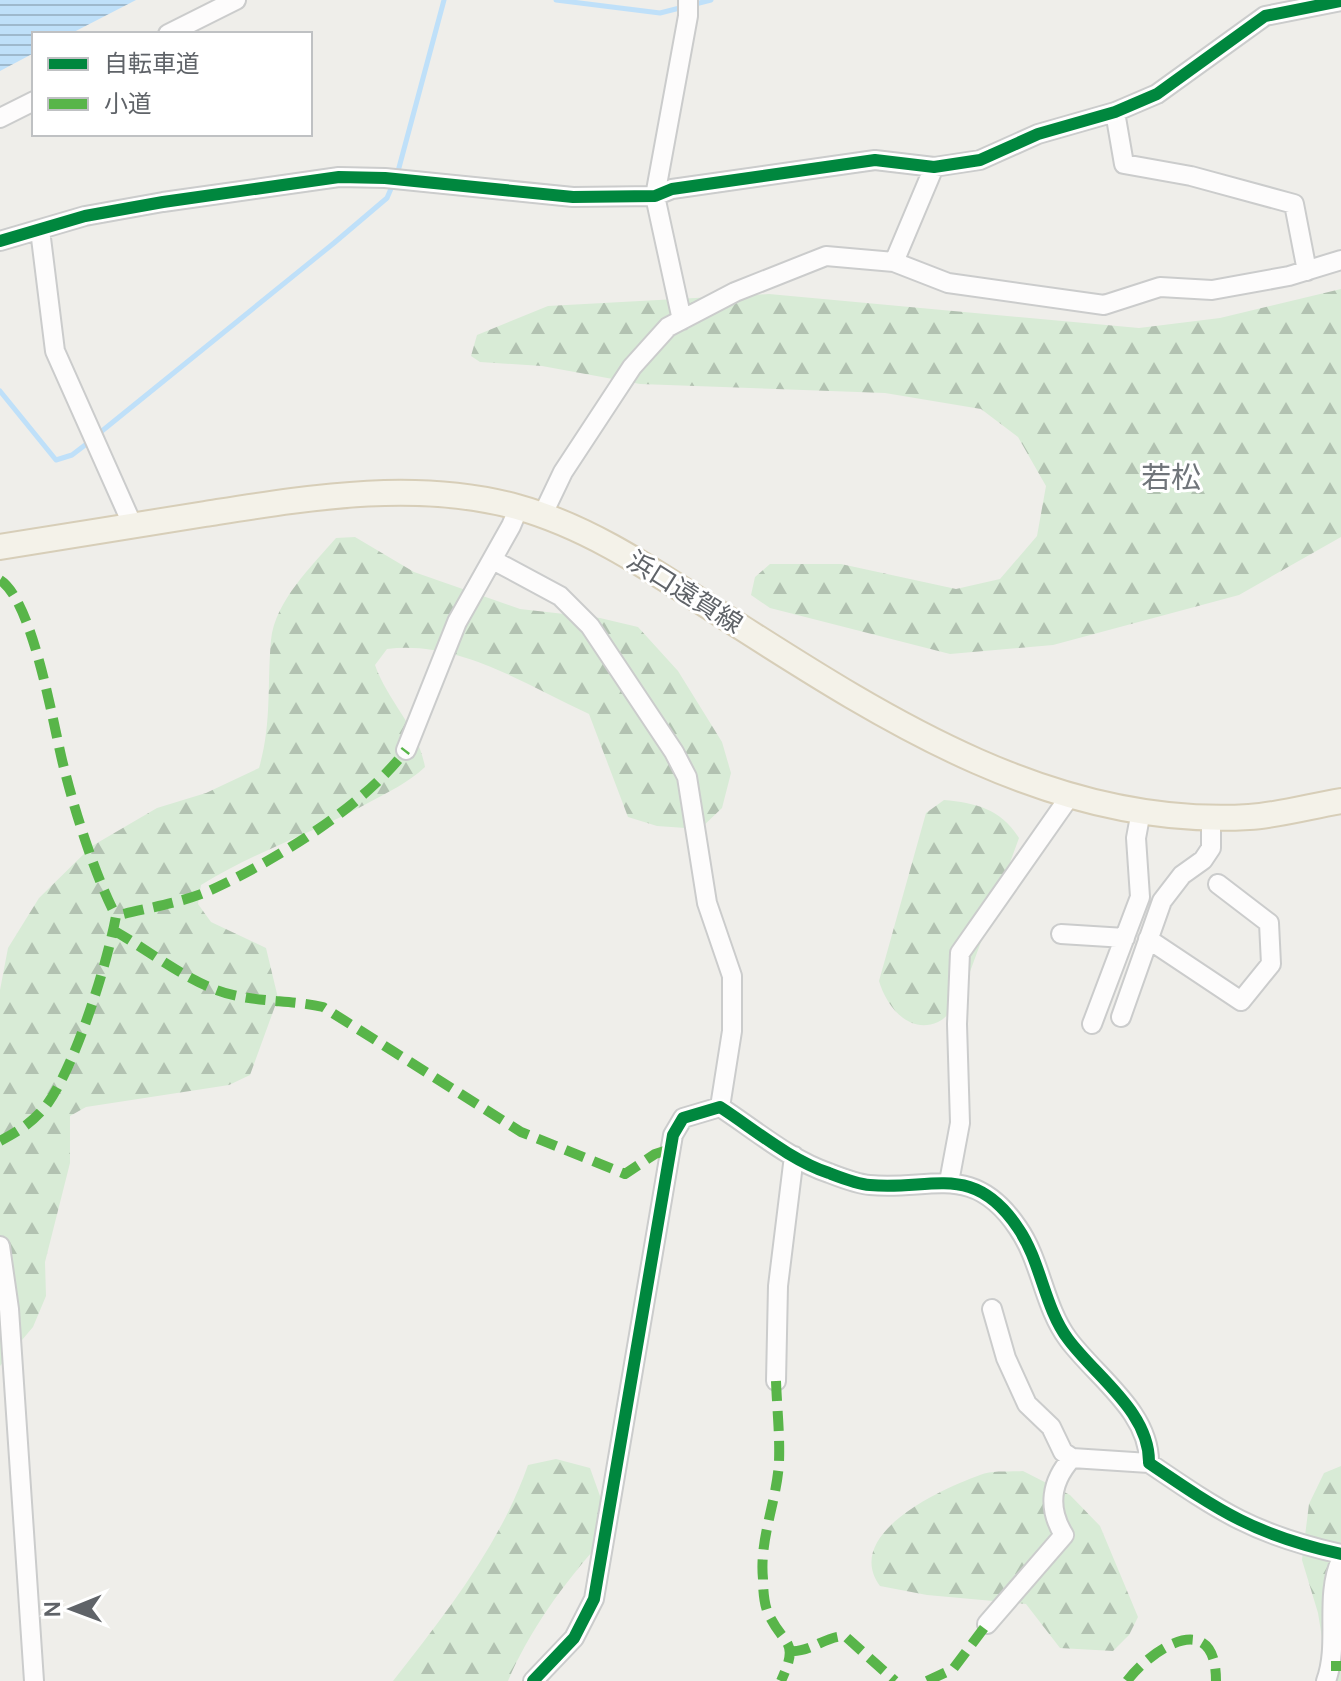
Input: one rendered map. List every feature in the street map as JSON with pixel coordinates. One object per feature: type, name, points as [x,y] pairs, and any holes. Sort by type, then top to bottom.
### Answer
[{"type":"main road","name":"浜口遠賀線","points":[[0,547],[309,497],[460,495],[519,507],[616,548],[825,681],[912,729],[1030,786],[1141,811],[1211,817],[1251,817],[1341,801]]},
{"type":"street","points":[[172,32],[236,0]]},
{"type":"street","points":[[682,320],[655,196],[688,16],[688,0]]},
{"type":"street","points":[[0,241],[85,216],[186,197],[339,177],[385,178],[573,197],[655,196],[672,189],[875,160],[934,167],[980,160],[1038,134],[1115,112],[1157,94],[1265,16],[1341,1]]},
{"type":"street","points":[[0,118],[32,102]]},
{"type":"street","points":[[1115,112],[1124,164],[1191,176],[1294,204],[1307,271]]},
{"type":"street","points":[[894,262],[934,167]]},
{"type":"street","points":[[40,230],[55,351],[133,526]]},
{"type":"street","points":[[542,516],[563,472],[632,367],[668,327],[735,292],[826,256],[894,262],[948,283],[1104,305],[1160,287],[1212,290],[1307,271],[1341,260]]},
{"type":"street","points":[[406,750],[457,622],[519,507]]},
{"type":"street","points":[[493,560],[560,596],[590,626],[674,752],[687,777],[707,903],[732,976],[732,1031],[724,1098],[720,1107],[683,1118],[673,1135],[594,1599],[574,1638],[533,1681]]},
{"type":"street","points":[[949,1182],[960,1123],[957,1024],[960,953],[1070,796]]},
{"type":"street","points":[[1092,1024],[1140,897],[1136,838],[1141,811]]},
{"type":"street","points":[[1121,1017],[1162,901],[1182,875],[1203,860],[1211,848],[1211,817]]},
{"type":"street","points":[[1148,939],[1241,1001],[1271,964],[1269,923],[1218,884]]},
{"type":"street","points":[[1061,934],[1125,938]]},
{"type":"street","points":[[720,1107],[794,1156],[826,1173],[870,1185],[962,1184],[992,1202],[1018,1228],[1067,1338],[1129,1409],[1149,1447],[1149,1463]]},
{"type":"street","points":[[776,1381],[778,1286],[794,1156]]},
{"type":"street","points":[[0,1246],[9,1309],[34,1681]]},
{"type":"street","points":[[992,1309],[1006,1358],[1027,1404],[1051,1427],[1063,1452],[1072,1458],[1149,1463],[1222,1513],[1257,1531],[1286,1542],[1341,1554]]},
{"type":"street","points":[[987,1624],[1064,1535],[1057,1524],[1052,1501],[1054,1482],[1072,1458]]},
{"type":"street","points":[[1326,1681],[1332,1662],[1333,1601],[1341,1560]]},
{"type":"green space","points":[[1341,289],[1341,537],[1239,595],[1053,645],[950,654],[770,608],[751,595],[755,577],[770,564],[841,564],[956,589],[1000,579],[1037,536],[1046,486],[1018,437],[981,409],[885,393],[640,384],[542,366],[480,362],[471,356],[477,335],[548,306],[769,294],[1139,328],[1220,318]]},
{"type":"green space","points":[[355,537],[414,572],[520,609],[600,618],[638,627],[678,671],[722,742],[731,773],[722,808],[700,829],[657,826],[628,817],[589,714],[516,678],[466,658],[414,648],[387,649],[375,665],[416,739],[425,767],[405,783],[368,803],[242,862],[201,885],[198,904],[211,922],[266,948],[278,998],[250,1075],[229,1085],[86,1107],[70,1116],[70,1163],[45,1262],[46,1296],[33,1327],[0,1366],[0,990],[8,948],[39,898],[92,846],[157,808],[206,793],[259,768],[267,720],[271,640],[279,612],[306,572],[336,538]]},
{"type":"green space","points":[[944,800],[987,809],[1004,820],[1019,838],[960,999],[941,1020],[927,1025],[908,1021],[900,1015],[887,999],[879,981],[926,813]]},
{"type":"green space","points":[[556,1459],[590,1468],[600,1496],[600,1543],[548,1608],[508,1681],[393,1681],[487,1551],[528,1465]]},
{"type":"green space","points":[[1341,1466],[1341,1681],[1329,1681],[1318,1613],[1302,1560],[1309,1504],[1324,1473]]},
{"type":"green space","points":[[1023,1471],[1070,1495],[1100,1526],[1138,1617],[1129,1635],[1113,1651],[1060,1648],[1026,1604],[927,1595],[880,1586],[872,1567],[874,1549],[901,1516],[943,1491],[980,1475]]},
{"type":"water","points":[[0,0],[136,0],[74,32],[32,32],[32,54],[0,71]]},
{"type":"waterway","points":[[397,175],[444,0]]},
{"type":"waterway","points":[[556,0],[660,13],[711,0]]},
{"type":"waterway","points":[[97,435],[334,243],[387,198],[393,184]]},
{"type":"waterway","points":[[0,391],[56,460],[72,455],[89,442]]},
{"type":"marked path","points":[[0,580],[12,592],[32,637],[79,821],[100,882],[116,916]]},
{"type":"marked path","points":[[0,1141],[38,1115],[59,1085],[89,1013],[116,916],[200,895],[290,848],[367,792],[406,750]]},
{"type":"marked path","points":[[113,930],[175,969],[214,989],[240,997],[323,1007],[521,1132],[625,1174],[655,1154],[668,1150]]},
{"type":"marked path","points":[[776,1381],[779,1462],[762,1564],[767,1611],[790,1650],[781,1681]]},
{"type":"marked path","points":[[927,1681],[953,1669],[987,1624]]},
{"type":"marked path","points":[[790,1651],[804,1650],[845,1636],[895,1681]]},
{"type":"marked path","points":[[1127,1681],[1152,1656],[1181,1641],[1195,1640],[1206,1645],[1213,1659],[1216,1681]]},
{"type":"marked path","points":[[1331,1666],[1341,1666]]},
{"type":"cycle path","points":[[0,241],[85,216],[339,177],[385,178],[573,197],[655,196],[672,189],[875,160],[934,167],[980,160],[1038,134],[1115,112],[1157,94],[1265,16],[1341,1]]},
{"type":"cycle path","points":[[533,1681],[574,1638],[594,1599],[673,1135],[683,1118],[720,1107],[800,1160],[850,1180],[892,1186],[950,1184],[984,1194],[1001,1207],[1026,1241],[1053,1313],[1068,1339],[1119,1396],[1141,1427],[1149,1463],[1197,1495],[1261,1530],[1341,1554]]},
{"type":"district","name":"若松","points":[[1171,478]]}]
